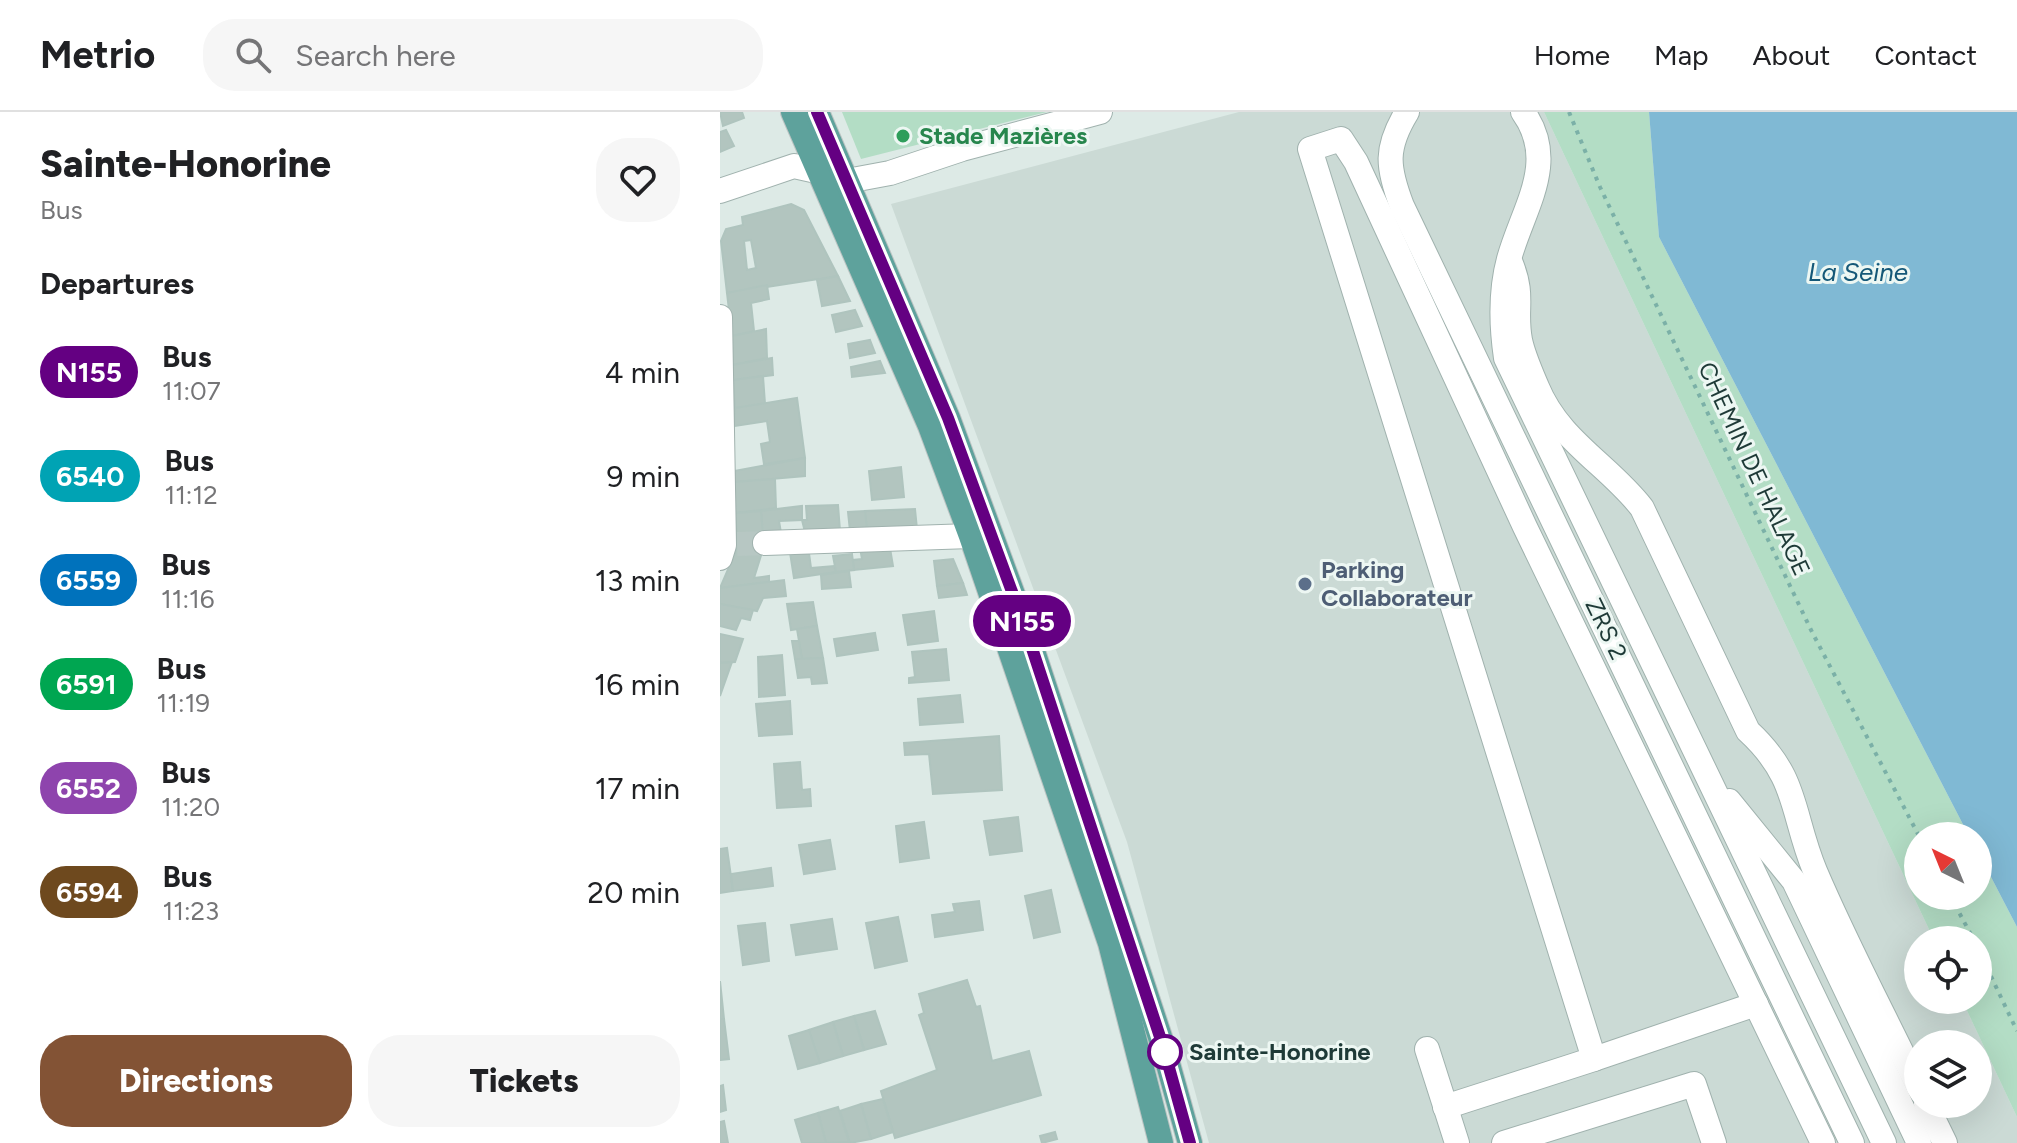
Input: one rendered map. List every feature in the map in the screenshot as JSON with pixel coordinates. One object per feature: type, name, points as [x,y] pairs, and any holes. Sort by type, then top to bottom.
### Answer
[{"type":"main road","points":[[793,112],[930,426],[971,536],[1110,943],[1161,1143]]},
{"type":"main road","points":[[817,112],[948,418],[1025,627],[1163,1046],[1190,1143]]},
{"type":"main road","points":[[821,172],[847,181]]},
{"type":"street","points":[[847,181],[890,173],[962,149],[1100,112]]},
{"type":"street","name":"ZRS 2","points":[[1407,112],[1391,142],[1389,164],[1402,206],[1852,1143]]},
{"type":"street","name":"ZRS 2","points":[[1523,112],[1533,125],[1541,156],[1535,191],[1509,258],[1501,301],[1506,358],[1884,1143]]},
{"type":"street","points":[[1594,1059],[1310,149],[1341,139],[1356,162],[1529,535],[1823,1143]]},
{"type":"street","points":[[720,191],[794,166],[821,172]]},
{"type":"street","points":[[1509,258],[1521,286],[1520,339],[1538,390],[1568,438],[1628,489],[1642,508],[1748,731],[1769,750],[1784,773],[1814,869],[1904,1057]]},
{"type":"street","points":[[720,317],[724,545],[720,558]]},
{"type":"street","points":[[765,543],[971,536]]},
{"type":"street","name":"ZRS 2","points":[[1708,777],[1794,881],[1919,1143]]},
{"type":"street","points":[[1445,1107],[1756,1004]]},
{"type":"street","points":[[1427,1049],[1457,1143]]},
{"type":"street","points":[[1504,1143],[1694,1084],[1714,1143]]},
{"type":"street","points":[[1933,1118],[1945,1143]]},
{"type":"path","name":"CHEMIN DE HALAGE","points":[[1569,112],[1600,187],[1812,632],[1912,822]]},
{"type":"path","points":[[1992,978],[2017,1031]]},
{"type":"shaded area","name":"Parking Collaborateur","points":[[1239,112],[1544,112],[1904,876],[1904,910],[1920,910],[1927,926],[1904,926],[1904,1014],[1969,1014],[1976,1030],[1904,1030],[1904,1118],[1992,1118],[1992,1064],[2017,1117],[2017,1143],[1209,1143],[1127,842],[891,204]]},
{"type":"green space","name":"Stade Mazières","points":[[842,112],[1047,112],[861,159]]},
{"type":"green space","points":[[1544,112],[1649,112],[1659,237],[1962,822],[1904,822],[1904,876]]},
{"type":"green space","points":[[1992,879],[2017,927],[2017,1117],[1992,1064],[1992,1030],[1976,1030],[1969,1014],[1992,1014],[1992,926],[1927,926],[1920,910],[1992,910]]},
{"type":"water","name":"La Seine","points":[[1649,112],[2017,112],[2017,927],[1992,879],[1992,822],[1962,822],[1659,237]]},
{"type":"building","points":[[720,112],[742,112],[744,118],[723,126]]},
{"type":"building","points":[[726,130],[734,146],[720,152],[720,132]]},
{"type":"building","points":[[791,204],[804,210],[838,276],[727,293],[721,241],[726,229],[743,225],[742,217]],"holes":[[[751,240],[756,268],[747,270],[744,241]]]},
{"type":"building","points":[[838,276],[850,301],[822,306],[817,280]]},
{"type":"building","points":[[767,285],[769,299],[751,303],[754,331],[732,336],[727,293]]},
{"type":"building","points":[[855,310],[862,326],[836,332],[832,315]]},
{"type":"building","points":[[766,329],[767,358],[732,365],[732,336]]},
{"type":"building","points":[[870,340],[875,353],[850,358],[848,344]]},
{"type":"building","points":[[772,358],[773,375],[733,380],[732,365]]},
{"type":"building","points":[[880,361],[885,373],[852,377],[851,367]]},
{"type":"building","points":[[763,376],[765,404],[735,408],[733,380]]},
{"type":"building","points":[[797,398],[805,458],[764,464],[761,444],[770,442],[767,421],[734,426],[735,408]]},
{"type":"building","points":[[805,458],[805,476],[734,482],[734,471]]},
{"type":"building","points":[[901,467],[904,497],[872,500],[869,471]]},
{"type":"building","points":[[775,479],[776,508],[735,513],[734,482]]},
{"type":"building","points":[[838,505],[840,531],[805,532],[802,520],[807,520],[806,506]]},
{"type":"building","points":[[802,506],[802,520],[779,521],[781,533],[762,533],[761,511]]},
{"type":"building","points":[[915,509],[917,529],[867,531],[865,511]]},
{"type":"building","points":[[761,511],[764,546],[738,546],[735,513]]},
{"type":"building","points":[[865,511],[867,531],[850,531],[848,512]]},
{"type":"building","points":[[859,542],[889,542],[893,566],[854,570],[853,560],[862,559]]},
{"type":"building","points":[[738,546],[764,546],[754,578],[769,576],[769,582],[720,588]]},
{"type":"building","points":[[789,546],[808,546],[811,568],[834,566],[836,572],[794,578]]},
{"type":"building","points":[[852,554],[854,570],[836,572],[833,556]]},
{"type":"building","points":[[953,559],[963,583],[937,586],[934,561]]},
{"type":"building","points":[[849,571],[851,587],[822,589],[821,575]]},
{"type":"building","points":[[784,580],[786,596],[763,598],[757,611],[720,604],[720,588]]},
{"type":"building","points":[[963,583],[967,595],[939,598],[937,586]]},
{"type":"building","points":[[813,602],[817,626],[791,630],[787,604]]},
{"type":"building","points":[[720,604],[753,610],[750,620],[741,618],[736,630],[720,626]]},
{"type":"building","points":[[934,611],[938,641],[908,645],[903,615]]},
{"type":"building","points":[[817,626],[823,658],[802,659],[797,629]]},
{"type":"building","points":[[875,633],[878,650],[837,656],[834,639]]},
{"type":"building","points":[[720,634],[743,639],[735,662],[720,663]]},
{"type":"building","points":[[792,641],[799,641],[802,659],[795,659]]},
{"type":"building","points":[[946,649],[949,680],[909,683],[909,678],[915,677],[912,652]]},
{"type":"building","points":[[782,655],[785,695],[759,697],[758,657]]},
{"type":"building","points":[[823,658],[827,683],[812,684],[811,677],[798,678],[795,659]]},
{"type":"building","points":[[732,662],[720,696],[720,663]]},
{"type":"building","points":[[960,695],[963,722],[920,725],[918,699]]},
{"type":"building","points":[[790,701],[792,734],[759,736],[756,704]]},
{"type":"building","points":[[999,736],[1002,790],[933,794],[929,754],[905,755],[904,743]]},
{"type":"building","points":[[800,762],[802,790],[810,789],[811,806],[777,808],[774,764]]},
{"type":"building","points":[[1018,817],[1022,851],[990,855],[984,821]]},
{"type":"building","points":[[924,822],[929,858],[900,862],[896,826]]},
{"type":"building","points":[[830,840],[835,869],[804,874],[799,845]]},
{"type":"building","points":[[727,848],[733,891],[720,893],[720,849]]},
{"type":"building","points":[[771,868],[773,886],[733,891],[731,874]]},
{"type":"building","points":[[1051,890],[1060,932],[1034,938],[1025,896]]},
{"type":"building","points":[[979,901],[983,930],[935,937],[932,915],[955,912],[953,904]]},
{"type":"building","points":[[898,917],[907,961],[875,968],[866,923]]},
{"type":"building","points":[[832,919],[837,949],[796,955],[791,925]]},
{"type":"building","points":[[765,923],[769,961],[743,965],[738,926]]},
{"type":"building","points":[[967,980],[976,1007],[980,1006],[992,1061],[1029,1051],[1041,1095],[895,1138],[881,1091],[937,1070],[919,1015],[924,1013],[919,994]]},
{"type":"building","points":[[720,981],[724,1019],[720,1019]]},
{"type":"building","points":[[875,1011],[886,1044],[864,1050],[854,1016]]},
{"type":"building","points":[[854,1016],[864,1050],[843,1056],[833,1022]]},
{"type":"building","points":[[720,1019],[724,1019],[729,1059],[720,1060]]},
{"type":"building","points":[[833,1022],[843,1056],[820,1063],[809,1030]]},
{"type":"building","points":[[809,1030],[820,1063],[798,1069],[789,1036]]},
{"type":"building","points":[[723,1085],[726,1110],[720,1112],[720,1086]]},
{"type":"building","points":[[883,1099],[893,1132],[871,1139],[861,1104]]},
{"type":"building","points":[[861,1104],[871,1139],[850,1143],[840,1111]]},
{"type":"building","points":[[838,1107],[849,1142],[826,1143],[818,1113]]},
{"type":"building","points":[[818,1113],[826,1143],[802,1143],[795,1120]]},
{"type":"building","points":[[724,1121],[728,1143],[720,1143],[720,1122]]},
{"type":"building","points":[[1055,1132],[1057,1139],[1042,1143],[1040,1136]]},
{"type":"tunnel","points":[[737,544],[765,543]]},
{"type":"bus line","name":"N155","points":[[817,112],[872,233],[948,418],[1025,627],[1163,1046],[1190,1143]]},
{"type":"place","name":"Stade Mazières","points":[[903,136]]},
{"type":"place","name":"Parking Collaborateur","points":[[1305,584]]},
{"type":"place","name":"Sainte-Honorine","points":[[1165,1052]]}]
